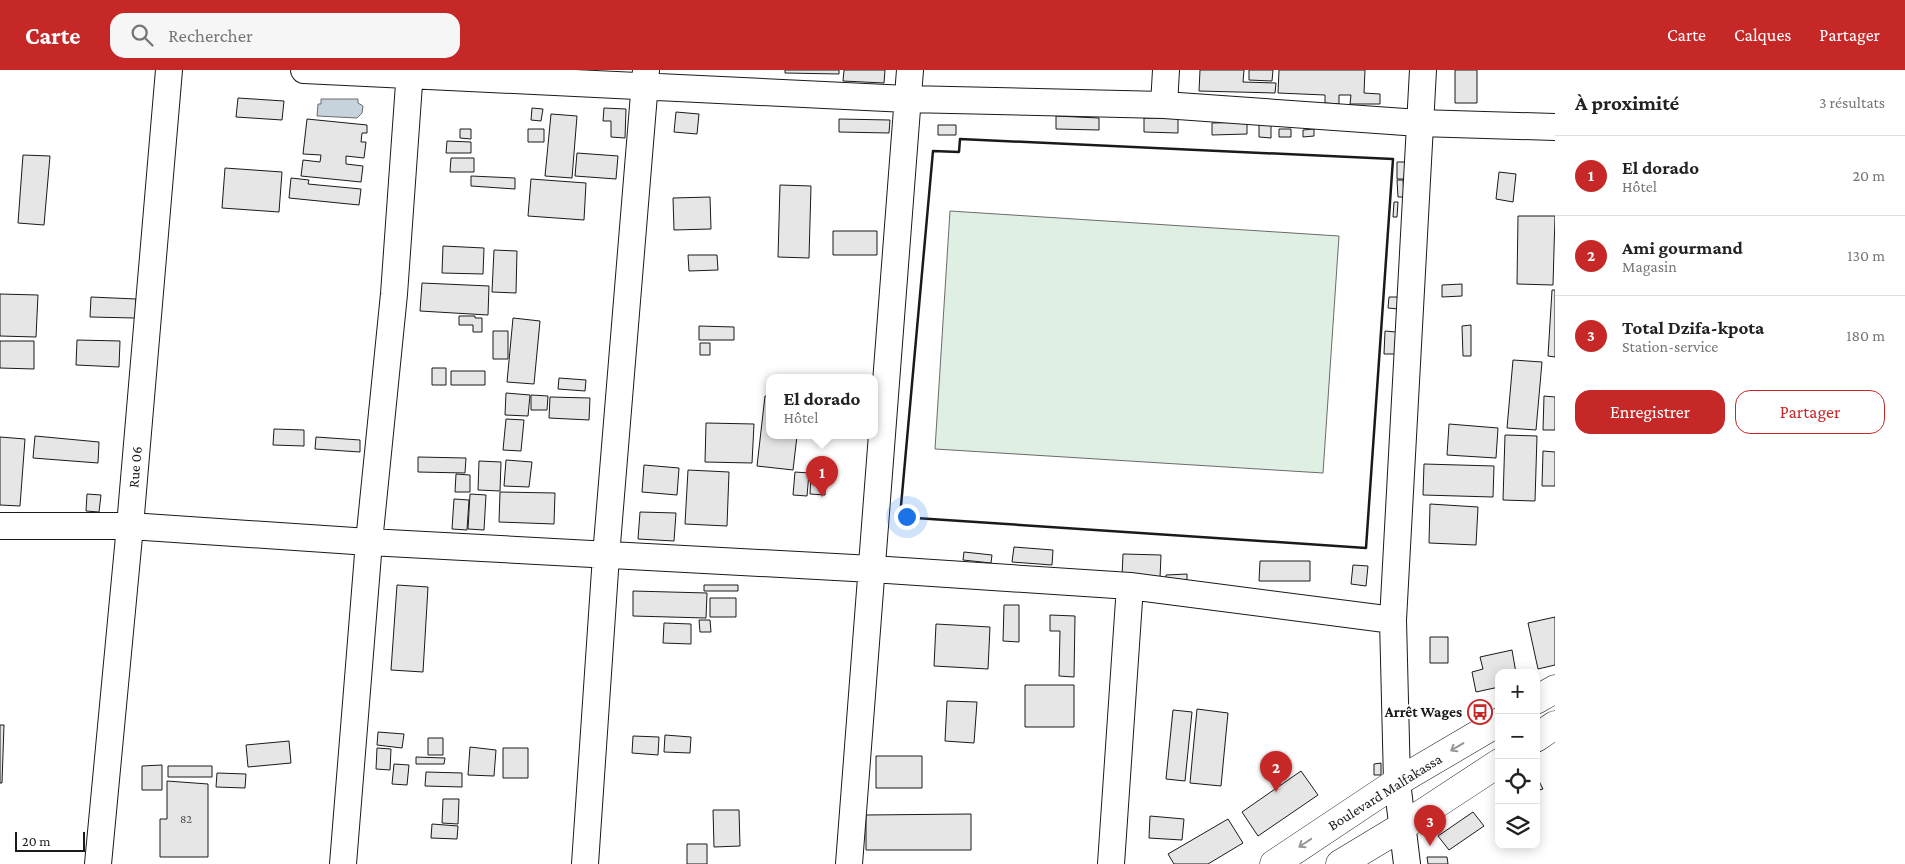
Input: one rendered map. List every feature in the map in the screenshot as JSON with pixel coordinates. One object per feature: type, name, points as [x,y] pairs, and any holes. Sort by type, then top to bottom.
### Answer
[{"type":"main road","points":[[1540,698],[1555,689]]},
{"type":"main road","name":"Boulevard Malfakassa","points":[[1274,864],[1398,782],[1495,724]]},
{"type":"main road","points":[[1540,735],[1555,725]]},
{"type":"main road","points":[[1340,864],[1495,765]]},
{"type":"street","name":"Rue 06","points":[[98,864],[170,70]]},
{"type":"street","points":[[304,70],[646,78],[907,99],[1164,105],[1419,123],[1555,127]]},
{"type":"street","points":[[849,864],[910,70]]},
{"type":"street","points":[[1164,105],[1166,70]]},
{"type":"street","points":[[1407,864],[1398,782],[1393,620],[1423,70]]},
{"type":"street","points":[[343,864],[369,542],[394,294],[410,73]]},
{"type":"street","points":[[585,864],[606,556],[646,78]]},
{"type":"street","points":[[0,526],[130,526],[369,542],[872,569],[1130,586],[1393,620]]},
{"type":"street","points":[[1111,864],[1130,586]]},
{"type":"green space","points":[[950,211],[1339,236],[1323,473],[935,449]]},
{"type":"shaded area","points":[[321,99],[358,99],[358,103],[363,106],[362,113],[357,118],[317,116],[318,104],[321,104]]},
{"type":"building","points":[[785,70],[839,70],[839,74],[785,73]]},
{"type":"building","points":[[844,70],[885,70],[884,83],[843,81]]},
{"type":"building","points":[[1200,70],[1244,70],[1243,82],[1276,83],[1275,93],[1199,91]]},
{"type":"building","points":[[1249,70],[1273,70],[1272,81],[1249,80]]},
{"type":"building","points":[[1279,70],[1365,70],[1364,93],[1380,94],[1380,104],[1350,104],[1351,95],[1339,95],[1339,104],[1325,103],[1325,95],[1278,93]]},
{"type":"building","points":[[1455,70],[1477,70],[1477,103],[1455,103]]},
{"type":"building","points":[[238,98],[284,101],[282,120],[236,117]]},
{"type":"building","points":[[532,108],[543,109],[541,121],[531,120]]},
{"type":"building","points":[[604,108],[626,109],[625,138],[611,137],[611,121],[603,121]]},
{"type":"building","points":[[676,112],[699,114],[697,134],[674,132]]},
{"type":"building","points":[[551,114],[577,116],[572,178],[545,176]]},
{"type":"building","points":[[1056,116],[1099,118],[1099,130],[1056,129]]},
{"type":"building","points":[[1144,118],[1178,118],[1178,133],[1144,132]]},
{"type":"building","points":[[307,119],[367,125],[367,133],[362,133],[361,142],[366,142],[364,158],[346,156],[346,164],[363,166],[361,182],[301,176],[303,160],[320,162],[321,155],[303,154]]},
{"type":"building","points":[[839,119],[890,120],[889,133],[839,132]]},
{"type":"building","points":[[1247,122],[1247,134],[1212,135],[1212,123]]},
{"type":"building","points":[[1259,123],[1271,123],[1271,138],[1259,137]]},
{"type":"building","points":[[938,125],[956,125],[956,135],[938,135]]},
{"type":"building","points":[[460,129],[471,129],[471,139],[460,138]]},
{"type":"building","points":[[528,129],[544,129],[544,142],[528,142]]},
{"type":"building","points":[[1279,129],[1291,129],[1291,137],[1279,137]]},
{"type":"building","points":[[1314,129],[1314,136],[1303,137],[1303,130]]},
{"type":"building","points":[[447,141],[471,142],[471,153],[446,153]]},
{"type":"building","points":[[577,153],[618,156],[616,179],[575,176]]},
{"type":"building","points":[[23,155],[50,156],[44,225],[18,223]]},
{"type":"building","points":[[451,158],[474,158],[474,172],[450,172]]},
{"type":"building","points":[[1397,162],[1406,162],[1406,179],[1397,179]]},
{"type":"building","points":[[225,168],[282,172],[279,212],[222,208]]},
{"type":"building","points":[[1499,172],[1516,174],[1513,202],[1496,199]]},
{"type":"building","points":[[471,176],[515,178],[515,189],[471,186]]},
{"type":"building","points":[[291,178],[309,180],[308,184],[361,189],[359,205],[289,198]]},
{"type":"building","points":[[531,179],[586,183],[584,220],[528,216]]},
{"type":"building","points":[[1397,180],[1403,180],[1404,197],[1398,197]]},
{"type":"building","points":[[780,185],[811,186],[809,258],[778,257]]},
{"type":"building","points":[[710,197],[711,229],[674,230],[673,198]]},
{"type":"building","points":[[1394,202],[1398,202],[1397,217],[1393,217]]},
{"type":"building","points":[[1518,216],[1555,216],[1553,285],[1517,284]]},
{"type":"building","points":[[833,231],[877,231],[877,255],[833,255]]},
{"type":"building","points":[[443,246],[484,248],[483,274],[442,273]]},
{"type":"building","points":[[494,250],[517,251],[516,293],[492,292]]},
{"type":"building","points":[[688,255],[717,255],[718,270],[689,271]]},
{"type":"building","points":[[422,283],[489,286],[488,315],[420,311]]},
{"type":"building","points":[[1462,284],[1462,296],[1442,297],[1442,285]]},
{"type":"building","points":[[1552,290],[1555,290],[1555,357],[1548,356]]},
{"type":"building","points":[[0,294],[38,295],[36,337],[0,336]]},
{"type":"building","points":[[91,297],[136,299],[135,318],[90,317]]},
{"type":"building","points":[[1389,297],[1399,297],[1398,309],[1388,308]]},
{"type":"building","points":[[459,316],[482,318],[482,332],[473,332],[473,325],[459,325]]},
{"type":"building","points":[[513,318],[540,321],[534,384],[507,382]]},
{"type":"building","points":[[1471,325],[1471,356],[1463,356],[1462,326]]},
{"type":"building","points":[[699,326],[734,327],[734,340],[699,340]]},
{"type":"building","points":[[493,331],[508,331],[508,359],[493,359]]},
{"type":"building","points":[[1385,331],[1396,332],[1395,354],[1384,354]]},
{"type":"building","points":[[77,340],[120,341],[119,367],[76,365]]},
{"type":"building","points":[[0,341],[34,341],[34,369],[0,368]]},
{"type":"building","points":[[700,343],[710,343],[710,355],[700,355]]},
{"type":"building","points":[[1513,360],[1542,362],[1536,430],[1507,428]]},
{"type":"building","points":[[432,368],[446,368],[446,385],[432,385]]},
{"type":"building","points":[[451,371],[485,371],[485,385],[451,385]]},
{"type":"building","points":[[559,378],[586,380],[585,391],[558,389]]},
{"type":"building","points":[[506,393],[530,395],[528,416],[505,415]]},
{"type":"building","points":[[531,395],[548,396],[547,410],[531,410]]},
{"type":"building","points":[[765,396],[766,439],[797,439],[793,470],[757,466]]},
{"type":"building","points":[[1544,396],[1555,397],[1555,430],[1543,430]]},
{"type":"building","points":[[550,397],[590,398],[589,420],[549,418]]},
{"type":"building","points":[[506,419],[524,420],[521,451],[503,450]]},
{"type":"building","points":[[706,423],[754,424],[752,463],[705,462]]},
{"type":"building","points":[[1449,424],[1498,428],[1496,458],[1447,455]]},
{"type":"building","points":[[274,429],[304,430],[304,446],[273,445]]},
{"type":"building","points":[[1505,435],[1537,436],[1535,501],[1503,500]]},
{"type":"building","points":[[35,436],[99,442],[98,463],[33,458]]},
{"type":"building","points":[[0,437],[25,439],[20,506],[0,505]]},
{"type":"building","points":[[316,437],[360,440],[360,452],[315,449]]},
{"type":"building","points":[[1543,451],[1555,452],[1555,486],[1542,486]]},
{"type":"building","points":[[418,457],[466,458],[465,473],[418,472]]},
{"type":"building","points":[[506,460],[532,462],[529,487],[504,486]]},
{"type":"building","points":[[479,461],[501,462],[500,491],[478,490]]},
{"type":"building","points":[[1424,464],[1494,466],[1493,497],[1423,495]]},
{"type":"building","points":[[644,465],[679,468],[677,495],[642,492]]},
{"type":"building","points":[[688,470],[729,472],[727,526],[685,524]]},
{"type":"building","points":[[795,472],[809,473],[807,496],[793,495]]},
{"type":"building","points":[[811,472],[826,473],[825,495],[810,494]]},
{"type":"building","points":[[456,474],[470,475],[470,492],[455,492]]},
{"type":"building","points":[[500,492],[555,493],[554,524],[499,522]]},
{"type":"building","points":[[87,494],[101,495],[99,512],[86,511]]},
{"type":"building","points":[[470,494],[486,495],[484,530],[468,529]]},
{"type":"building","points":[[454,499],[469,500],[467,530],[452,529]]},
{"type":"building","points":[[1430,504],[1478,507],[1476,545],[1429,543]]},
{"type":"building","points":[[640,512],[676,513],[674,541],[638,539]]},
{"type":"building","points":[[1014,547],[1053,550],[1052,565],[1012,562]]},
{"type":"building","points":[[964,552],[992,555],[991,563],[963,560]]},
{"type":"building","points":[[1123,554],[1161,555],[1160,578],[1122,577]]},
{"type":"building","points":[[1260,561],[1310,561],[1310,581],[1259,581]]},
{"type":"building","points":[[1353,565],[1368,566],[1366,586],[1351,584]]},
{"type":"building","points":[[1187,574],[1187,582],[1166,583],[1166,575]]},
{"type":"building","points":[[397,585],[428,587],[423,672],[391,670]]},
{"type":"building","points":[[704,585],[738,585],[738,591],[704,591]]},
{"type":"building","points":[[633,591],[707,593],[706,618],[633,616]]},
{"type":"building","points":[[710,598],[736,598],[736,617],[710,617]]},
{"type":"building","points":[[1004,605],[1019,605],[1019,642],[1003,641]]},
{"type":"building","points":[[1050,615],[1075,616],[1074,677],[1059,676],[1060,631],[1050,631]]},
{"type":"building","points":[[1555,617],[1555,665],[1538,669],[1528,623]]},
{"type":"building","points":[[699,620],[710,620],[711,632],[700,632]]},
{"type":"building","points":[[664,623],[691,624],[691,644],[663,643]]},
{"type":"building","points":[[936,624],[990,627],[988,669],[934,666]]},
{"type":"building","points":[[1430,637],[1448,637],[1448,663],[1430,663]]},
{"type":"building","points":[[1512,650],[1515,669],[1495,669],[1495,688],[1476,692],[1472,672],[1483,669],[1480,657]]},
{"type":"building","points":[[1025,685],[1074,685],[1074,727],[1025,727]]},
{"type":"building","points":[[947,701],[977,702],[974,743],[945,741]]},
{"type":"building","points":[[1197,709],[1228,713],[1221,786],[1190,783]]},
{"type":"building","points":[[1173,710],[1192,712],[1185,781],[1166,779]]},
{"type":"building","points":[[0,725],[4,725],[2,783],[0,783]]},
{"type":"building","points":[[378,732],[404,734],[402,748],[377,745]]},
{"type":"building","points":[[665,735],[691,737],[690,753],[664,752]]},
{"type":"building","points":[[633,736],[659,737],[658,755],[632,753]]},
{"type":"building","points":[[428,738],[443,738],[443,755],[428,755]]},
{"type":"building","points":[[289,741],[291,763],[248,767],[246,745]]},
{"type":"building","points":[[470,747],[496,750],[494,776],[468,775]]},
{"type":"building","points":[[377,748],[391,749],[390,770],[376,769]]},
{"type":"building","points":[[503,748],[528,748],[528,778],[503,778]]},
{"type":"building","points":[[876,756],[922,756],[922,788],[876,788]]},
{"type":"building","points":[[416,757],[445,758],[444,764],[416,764]]},
{"type":"building","points":[[1381,763],[1381,775],[1374,775],[1374,764]]},
{"type":"building","points":[[394,764],[409,765],[407,785],[392,784]]},
{"type":"building","points":[[162,765],[162,790],[142,790],[142,766]]},
{"type":"building","points":[[168,766],[212,766],[212,777],[168,777]]},
{"type":"building","points":[[1301,771],[1318,795],[1258,836],[1242,812]]},
{"type":"building","points":[[426,772],[462,773],[462,787],[425,786]]},
{"type":"building","points":[[217,773],[246,774],[245,788],[216,787]]},
{"type":"building","points":[[167,781],[208,784],[208,857],[160,857],[160,819],[167,819]]},
{"type":"building","points":[[443,799],[459,799],[458,824],[442,823]]},
{"type":"building","points":[[713,810],[739,810],[740,846],[714,847]]},
{"type":"building","points":[[1473,812],[1484,826],[1449,850],[1438,836]]},
{"type":"building","points":[[971,814],[971,850],[866,850],[866,815]]},
{"type":"building","points":[[1150,816],[1184,819],[1182,840],[1149,838]]},
{"type":"building","points":[[1228,819],[1243,843],[1208,864],[1174,864],[1168,854]]},
{"type":"building","points":[[432,824],[458,826],[457,839],[431,838]]},
{"type":"building","points":[[687,844],[707,844],[707,864],[687,864]]},
{"type":"building","points":[[1427,857],[1447,857],[1448,864],[1428,864]]},
{"type":"wall","points":[[960,139],[1393,159],[1366,548],[900,517],[933,151],[959,152],[960,139]]},
{"type":"place","name":"El dorado","points":[[822,497]]},
{"type":"place","name":"Arrêt Wages","points":[[1480,712]]},
{"type":"place","name":"Ami gourmand","points":[[1276,792]]},
{"type":"place","name":"Total Dzifa-kpota","points":[[1430,846]]}]
